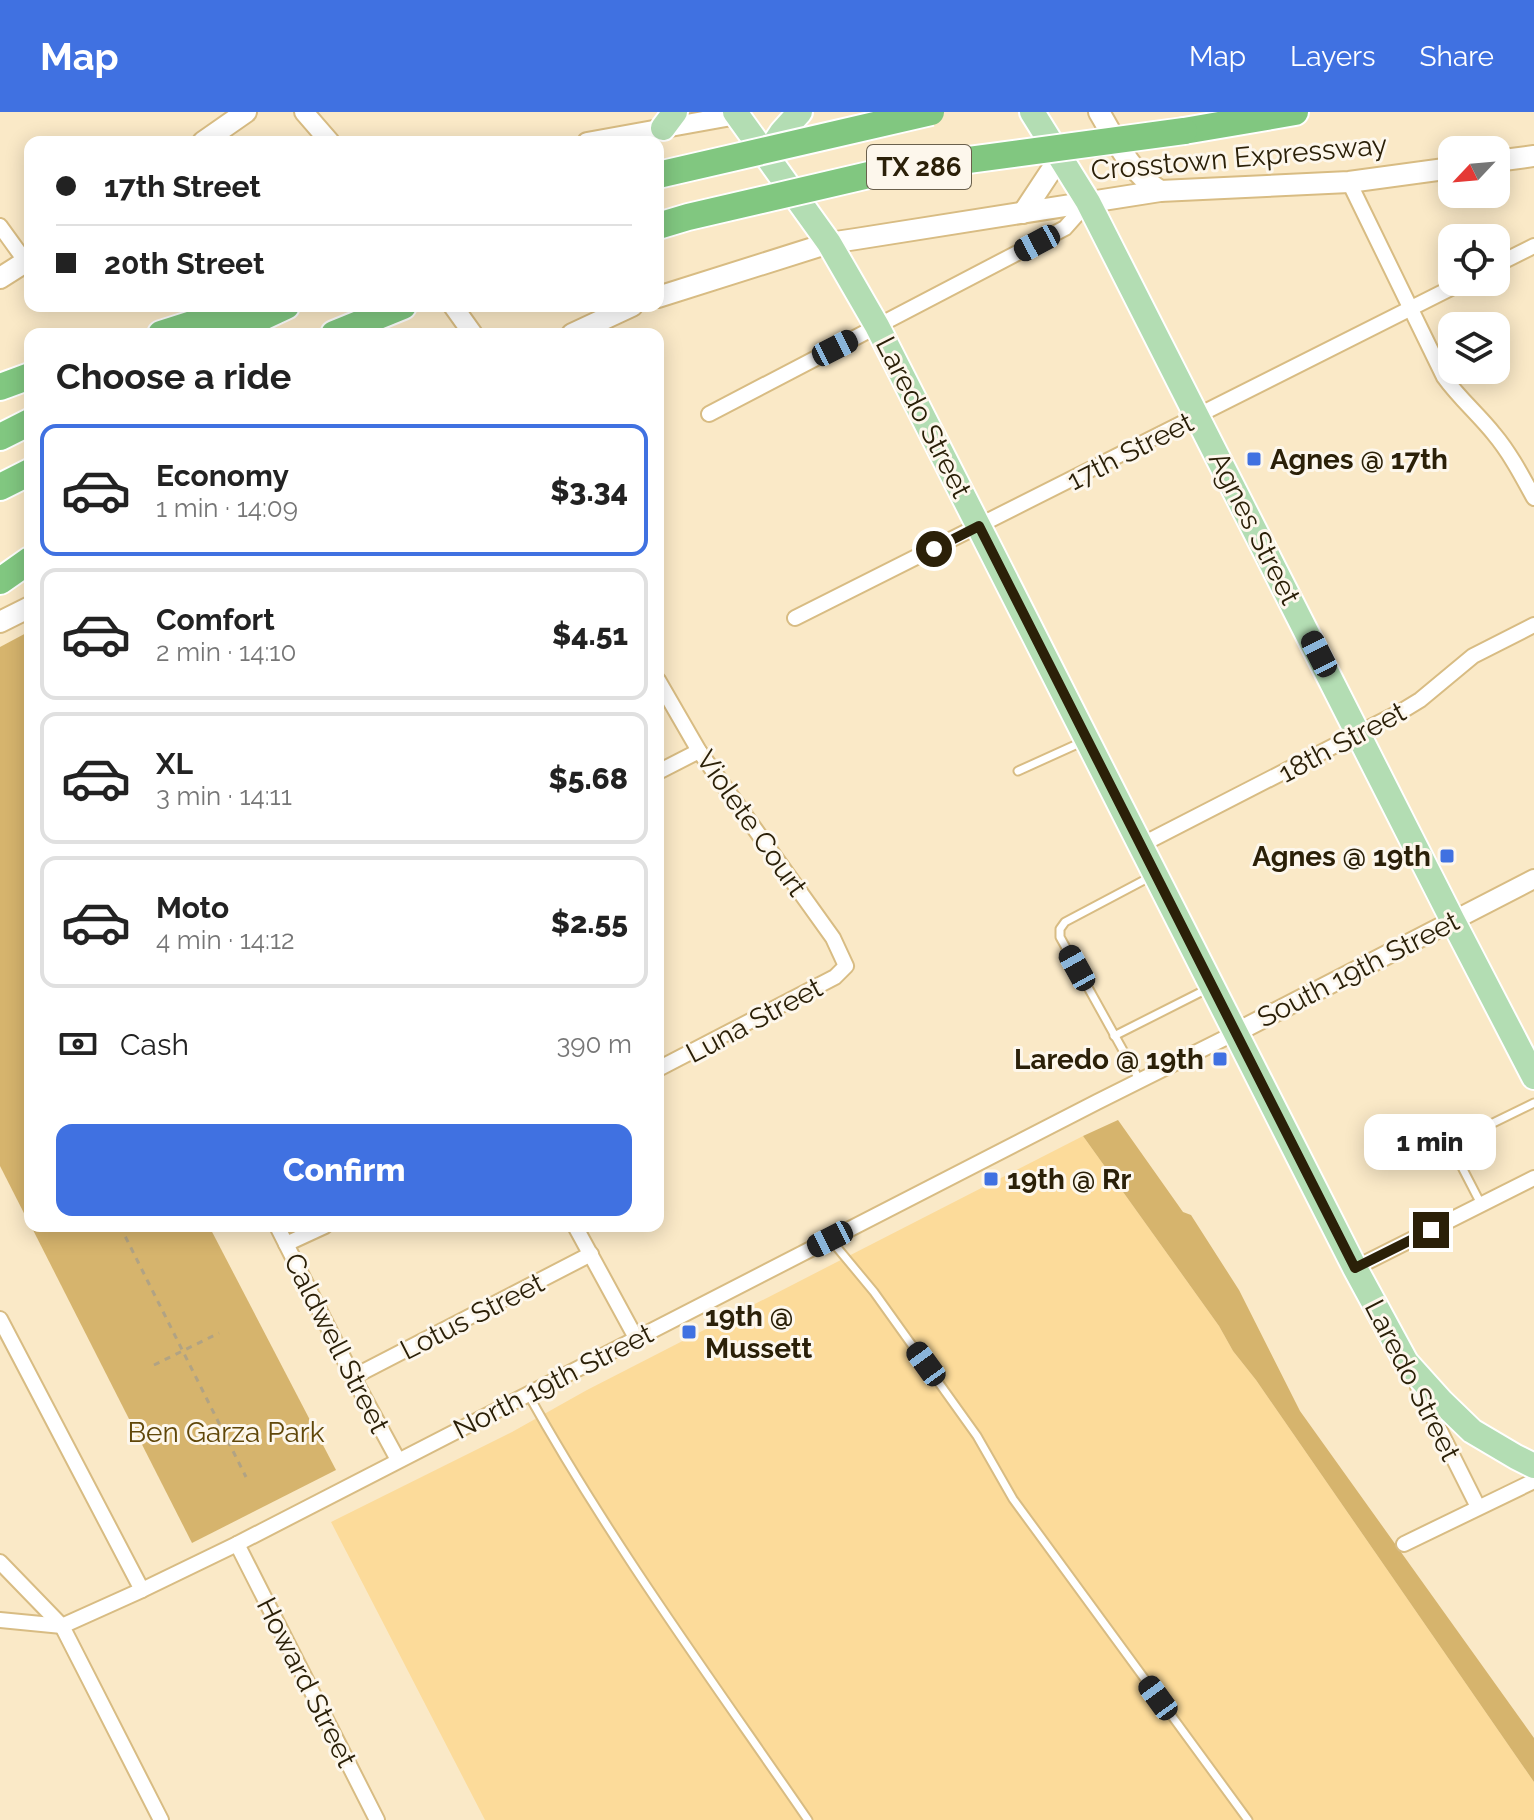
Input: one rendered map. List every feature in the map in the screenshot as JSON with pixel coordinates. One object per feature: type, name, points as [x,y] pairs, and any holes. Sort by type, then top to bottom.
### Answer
[{"type":"highway","name":"TX 286","points":[[664,174],[931,112]]},
{"type":"highway","name":"Crosstown Expressway","points":[[664,224],[886,171],[1184,131],[1295,112]]},
{"type":"highway","points":[[180,328],[230,312]]},
{"type":"highway","points":[[239,328],[273,312]]},
{"type":"highway","points":[[356,328],[409,312]]},
{"type":"highway","points":[[0,387],[24,378]]},
{"type":"highway","points":[[0,437],[24,425]]},
{"type":"highway","points":[[0,487],[24,475]]},
{"type":"highway","points":[[2,580],[24,564]]},
{"type":"main road","points":[[212,136],[246,112]]},
{"type":"main road","points":[[766,156],[800,112]]},
{"type":"main road","name":"Agnes Street","points":[[1032,112],[1088,202],[1534,1077]]},
{"type":"main road","points":[[1099,112],[1135,171],[1160,191]]},
{"type":"main road","name":"Laredo Street","points":[[741,113],[766,156],[829,243],[877,326],[1355,1268],[1406,1362]]},
{"type":"main road","points":[[1510,159],[1534,156]]},
{"type":"main road","points":[[1023,213],[1060,157]]},
{"type":"main road","name":"Crosstown Expressway","points":[[664,295],[829,243],[1160,191],[1349,182],[1438,170]]},
{"type":"main road","points":[[0,278],[24,263]]},
{"type":"main road","points":[[585,328],[619,312]]},
{"type":"main road","points":[[0,622],[24,610]]},
{"type":"main road","points":[[1406,1362],[1472,1431],[1534,1466]]},
{"type":"street","points":[[304,112],[325,136]]},
{"type":"street","points":[[609,136],[669,120],[741,113]]},
{"type":"street","points":[[1349,182],[1444,377],[1458,397],[1494,434],[1518,467],[1534,498]]},
{"type":"street","points":[[709,414],[1065,228],[1088,202]]},
{"type":"street","points":[[0,226],[24,256]]},
{"type":"street","points":[[1510,258],[1534,246]]},
{"type":"street","name":"17th Street","points":[[795,618],[1438,295]]},
{"type":"street","name":"18th Street","points":[[1141,845],[1420,700],[1473,656],[1534,625]]},
{"type":"street","name":"Violete Court","points":[[664,690],[699,751],[833,938],[846,966]]},
{"type":"street","points":[[664,769],[699,751]]},
{"type":"street","name":"South 19th Street","points":[[1097,1102],[1534,879]]},
{"type":"street","name":"Luna Street","points":[[664,1066],[835,977],[846,966]]},
{"type":"street","name":"North 19th Street","points":[[0,1620],[62,1626],[142,1590],[1097,1102]]},
{"type":"street","points":[[1355,1268],[1534,1178]]},
{"type":"street","name":"Caldwell Street","points":[[280,1232],[398,1460]]},
{"type":"street","points":[[286,1244],[312,1232]]},
{"type":"street","points":[[578,1232],[636,1338]]},
{"type":"street","name":"Lotus Street","points":[[353,1377],[591,1254]]},
{"type":"street","points":[[0,1319],[142,1590]]},
{"type":"street","name":"Laredo Street","points":[[1406,1362],[1478,1507]]},
{"type":"street","points":[[1404,1544],[1534,1481]]},
{"type":"street","name":"Howard Street","points":[[237,1544],[377,1820]]},
{"type":"street","points":[[0,1562],[62,1626],[161,1820]]},
{"type":"lane","points":[[1018,771],[1087,739]]},
{"type":"lane","points":[[1140,1081],[1060,937],[1060,929],[1065,922],[1156,874]]},
{"type":"lane","points":[[1114,1036],[1213,986]]},
{"type":"lane","points":[[1481,1204],[1450,1144],[1534,1103]]},
{"type":"lane","points":[[830,1239],[874,1292],[977,1436],[1013,1499],[1248,1820]]},
{"type":"lane","points":[[528,1394],[631,1564],[808,1820]]},
{"type":"path","points":[[123,1232],[246,1477]]},
{"type":"path","points":[[154,1365],[219,1333]]},
{"type":"shaded area","points":[[1083,1136],[1219,1326],[1233,1351],[1534,1782],[1534,1820],[485,1820],[331,1522],[512,1432],[587,1390]]},
{"type":"green space","points":[[24,634],[24,1213],[0,1166],[0,647]]},
{"type":"green space","points":[[1118,1120],[1183,1212],[1191,1215],[1239,1290],[1300,1411],[1534,1738],[1534,1782],[1233,1351],[1219,1326],[1083,1136]]},
{"type":"green space","name":"Ben Garza Park","points":[[34,1232],[212,1232],[336,1470],[192,1543]]},
{"type":"place","name":"Agnes @ 17th","points":[[1254,459]]},
{"type":"place","name":"Agnes @ 19th","points":[[1447,856]]},
{"type":"place","name":"Laredo @ 19th","points":[[1220,1059]]},
{"type":"place","name":"19th @ Rr","points":[[991,1179]]},
{"type":"place","name":"19th @ Mussett","points":[[689,1332]]},
{"type":"route","points":[[934,549],[979,526],[1355,1268],[1431,1230]]}]
